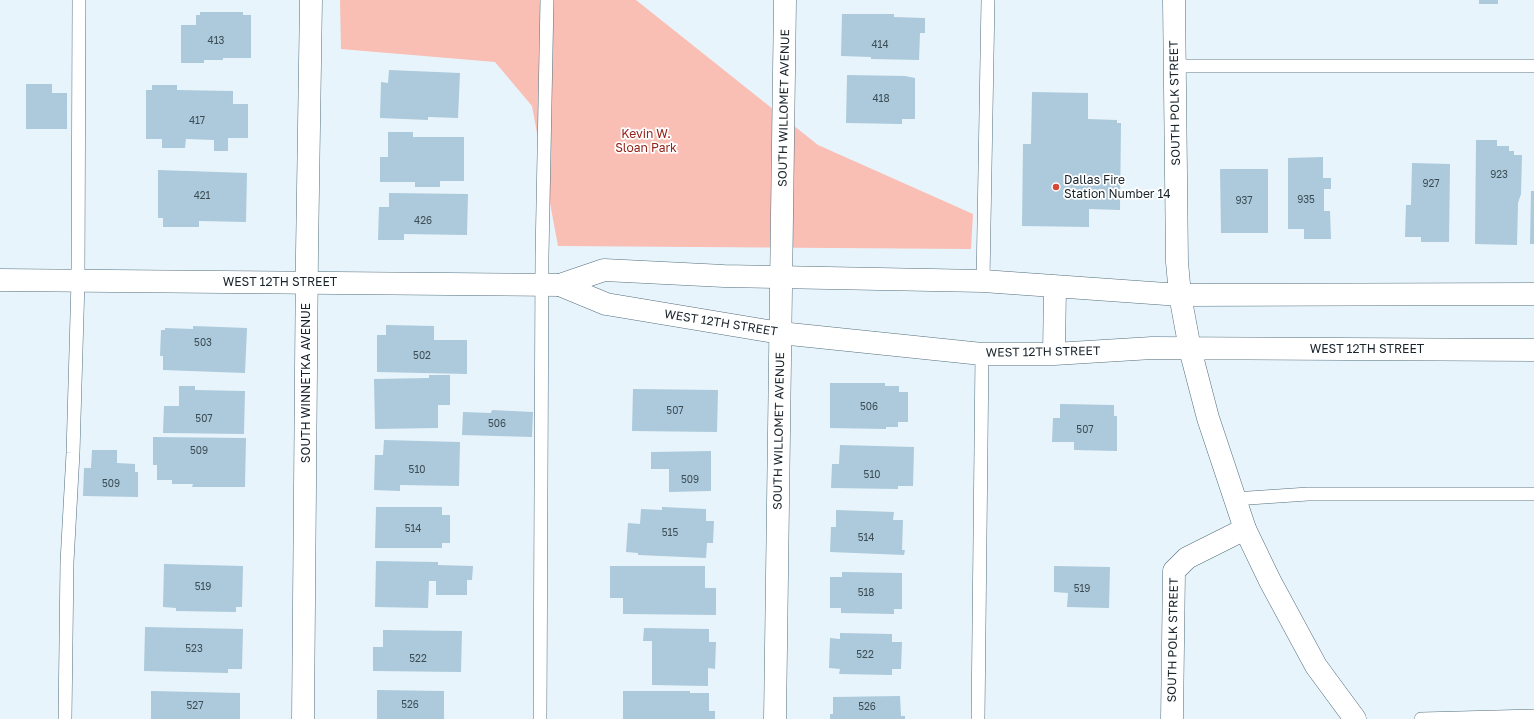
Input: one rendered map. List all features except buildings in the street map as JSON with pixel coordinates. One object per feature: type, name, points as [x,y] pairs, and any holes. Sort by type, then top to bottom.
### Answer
[{"type":"main road","name":"SOUTH WINNETKA AVENUE","points":[[303,719],[311,0]]},
{"type":"main road","name":"SOUTH WILLOMET AVENUE","points":[[775,719],[785,0]]},
{"type":"main road","name":"SOUTH POLK STREET","points":[[1174,0],[1177,262],[1180,295],[1190,349],[1208,418],[1245,529],[1270,581],[1316,666],[1355,719]]},
{"type":"main road","name":"WEST 12TH STREET","points":[[0,280],[552,284],[604,270],[781,277],[984,282],[1180,295],[1534,294]]},
{"type":"main road","name":"WEST 12TH STREET","points":[[552,284],[606,304],[780,333],[982,354],[1054,354],[1152,348],[1534,350]]},
{"type":"main road","points":[[1054,354],[1055,287]]},
{"type":"main road","name":"SOUTH POLK STREET","points":[[1172,719],[1174,571],[1187,558],[1245,529]]},
{"type":"lane","points":[[65,719],[67,562],[73,454],[78,281],[79,0]]},
{"type":"lane","points":[[540,719],[552,284],[547,0]]},
{"type":"lane","points":[[984,282],[988,0]]},
{"type":"lane","points":[[1174,66],[1534,66]]},
{"type":"lane","points":[[978,719],[982,354]]},
{"type":"lane","points":[[1234,499],[1308,494],[1534,494]]},
{"type":"lane","points":[[1421,719],[1534,716]]},
{"type":"green space","name":"Kevin W. Sloan Park","points":[[340,0],[636,0],[818,145],[973,214],[971,249],[558,246],[532,106],[495,62],[341,49]]},
{"type":"place","name":"Dallas Fire Station Number 14","points":[[1056,187]]}]
